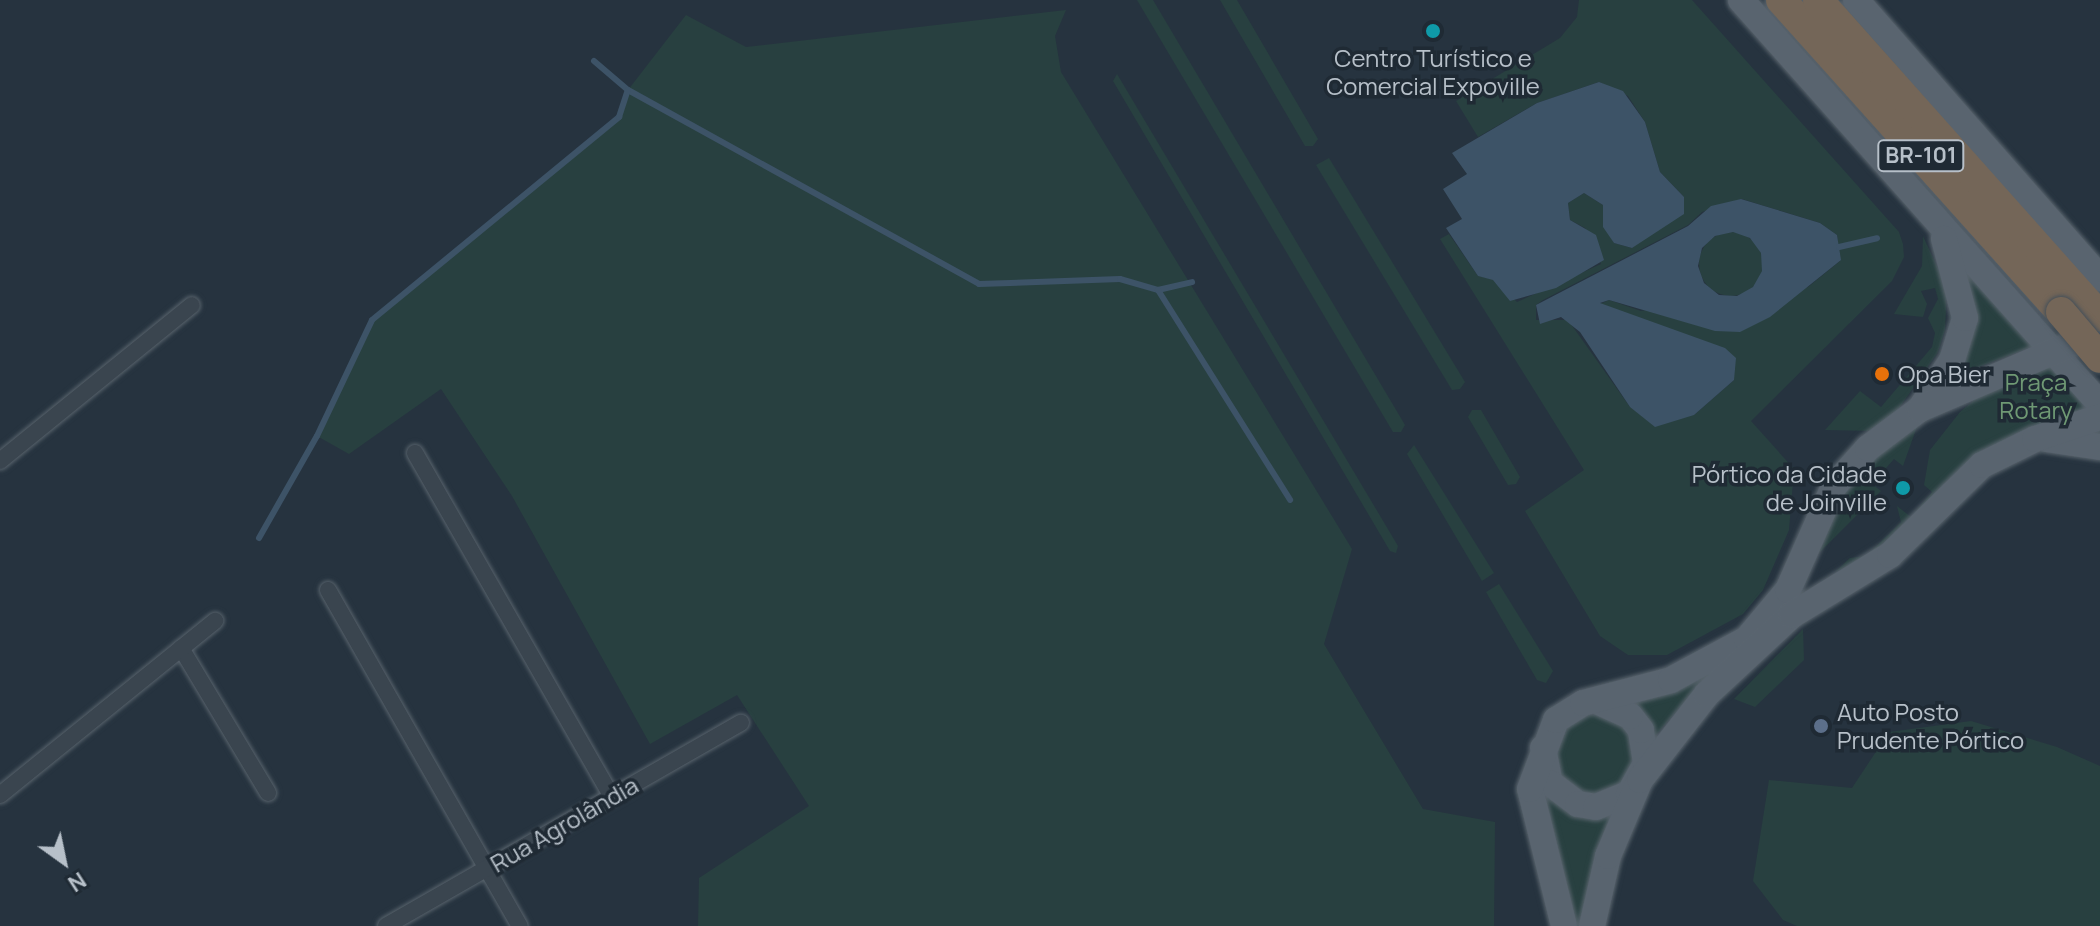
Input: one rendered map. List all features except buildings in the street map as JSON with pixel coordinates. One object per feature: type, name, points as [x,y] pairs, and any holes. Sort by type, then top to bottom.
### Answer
[{"type":"highway","name":"BR-101","points":[[1781,0],[2086,301]]},
{"type":"highway","name":"BR-101","points":[[1818,0],[2086,301],[2100,358]]},
{"type":"main road","points":[[1741,0],[2098,404]]},
{"type":"main road","points":[[1856,0],[2047,217],[2100,254]]},
{"type":"main road","points":[[2047,217],[2086,301]]},
{"type":"main road","points":[[1920,409],[1952,360],[1965,318],[1954,263],[1934,218]]},
{"type":"main road","points":[[1564,926],[1531,800],[1547,733],[1568,709],[1671,680],[1747,639],[1788,590],[1834,486],[1868,448],[1920,409],[2051,351],[2100,333]]},
{"type":"main road","points":[[2098,404],[2084,381],[2084,354],[2100,333]]},
{"type":"main road","points":[[1543,748],[1550,783],[1578,804],[1613,803],[1640,780],[1683,720],[1776,629],[1890,555],[1982,465],[2098,404]]},
{"type":"main road","points":[[2035,439],[2100,447]]},
{"type":"main road","points":[[1592,926],[1608,856],[1640,780],[1646,755],[1641,730],[1630,716],[1599,702]]},
{"type":"street","points":[[0,461],[192,305]]},
{"type":"street","points":[[415,453],[612,797]]},
{"type":"street","points":[[328,590],[520,926]]},
{"type":"street","points":[[0,795],[215,621]]},
{"type":"street","points":[[181,648],[268,793]]},
{"type":"street","name":"Rua Agrolândia","points":[[386,926],[741,723]]},
{"type":"green space","points":[[1137,0],[1153,0],[1405,425],[1401,432],[1393,432]]},
{"type":"green space","points":[[1220,0],[1237,0],[1318,139],[1313,146],[1305,146]]},
{"type":"green space","points":[[1579,0],[1692,0],[1899,232],[1903,244],[1904,257],[1892,281],[1751,421],[1794,469],[1789,530],[1763,590],[1743,614],[1667,655],[1628,655],[1600,636],[1525,511],[1584,470],[1440,239],[1449,234],[1478,276],[1493,279],[1517,302],[1601,264],[1585,228],[1570,220],[1568,203],[1584,193],[1603,205],[1603,220],[1614,243],[1632,248],[1684,197],[1660,172],[1645,122],[1628,96],[1599,82],[1537,103],[1478,137],[1456,101],[1560,38],[1577,17]],"holes":[[[1742,199],[1820,223],[1837,235],[1840,261],[1808,287],[1641,311],[1609,300],[1600,304],[1641,320],[1734,380],[1694,415],[1630,407],[1568,320],[1536,320],[1536,305],[1543,300],[1688,225],[1702,212]]]},
{"type":"green space","points":[[1066,10],[1055,36],[1061,72],[1352,549],[1324,644],[1423,809],[1495,822],[1494,926],[698,926],[699,878],[809,806],[737,695],[650,744],[512,496],[441,389],[349,454],[317,436],[372,320],[618,117],[628,90],[686,15],[746,47]]},
{"type":"green space","points":[[1117,74],[1398,546],[1396,553],[1390,551],[1113,81]]},
{"type":"green space","points":[[1329,158],[1465,382],[1460,389],[1452,390],[1316,165]]},
{"type":"green space","points":[[1731,232],[1749,238],[1757,246],[1763,264],[1757,282],[1749,290],[1731,296],[1713,290],[1705,282],[1699,264],[1705,246],[1713,238]]},
{"type":"green space","points":[[1923,236],[1947,288],[1945,330],[1938,352],[1895,414],[1872,431],[1825,430],[1860,391],[1881,407],[1932,347],[1935,333],[1928,318],[1938,299],[1935,288],[1921,291],[1927,304],[1923,317],[1894,314],[1922,266]]},
{"type":"green space","points":[[1963,264],[2034,346],[1957,375]]},
{"type":"green space","name":"Praça Rotary","points":[[2047,360],[2090,410],[1983,450],[1956,472],[1884,548],[1835,572],[1850,558],[1866,556],[1901,522],[1897,506],[1911,517],[1932,492],[1924,485],[1930,450],[1960,412],[1981,394]]},
{"type":"green space","points":[[1472,410],[1481,410],[1520,477],[1516,484],[1508,485],[1468,417]]},
{"type":"green space","points":[[1919,421],[1903,466],[1894,459],[1872,484],[1881,491],[1817,555],[1833,509],[1883,443]]},
{"type":"green space","points":[[1414,445],[1494,573],[1482,581],[1407,454]]},
{"type":"green space","points":[[1499,584],[1553,671],[1546,683],[1537,680],[1486,592]]},
{"type":"green space","points":[[1803,629],[1804,660],[1755,707],[1734,699]]},
{"type":"green space","points":[[1715,668],[1654,737],[1622,703]]},
{"type":"green space","points":[[1595,714],[1610,717],[1623,726],[1632,739],[1635,754],[1632,769],[1623,782],[1610,791],[1595,794],[1580,791],[1567,782],[1558,769],[1555,754],[1558,739],[1567,726],[1580,717]]},
{"type":"green space","points":[[1971,721],[2057,747],[2100,766],[2100,926],[1797,926],[1783,920],[1753,881],[1769,780],[1852,788],[1889,732]]},
{"type":"green space","points":[[1545,794],[1614,814],[1581,926],[1574,926]]},
{"type":"water","points":[[1599,82],[1623,91],[1645,122],[1660,172],[1684,197],[1684,214],[1632,248],[1614,243],[1603,227],[1603,205],[1584,193],[1568,203],[1570,220],[1596,235],[1604,260],[1556,288],[1510,301],[1493,280],[1478,276],[1446,228],[1462,219],[1443,189],[1467,174],[1452,153],[1537,103]]},
{"type":"water","points":[[1741,199],[1820,223],[1837,235],[1841,260],[1770,317],[1740,332],[1715,331],[1609,300],[1600,303],[1725,348],[1736,358],[1734,380],[1694,415],[1655,427],[1630,407],[1580,332],[1561,317],[1540,324],[1536,305],[1688,226],[1711,206]],"holes":[[[1733,232],[1750,238],[1761,253],[1762,271],[1753,287],[1737,296],[1719,295],[1704,283],[1698,266],[1702,248],[1715,236]]]},
{"type":"waterway","points":[[594,61],[628,90],[979,284],[1120,279],[1158,290],[1192,282]]},
{"type":"waterway","points":[[259,538],[317,436],[372,320],[619,117],[628,90]]},
{"type":"waterway","points":[[1839,247],[1877,238]]},
{"type":"waterway","points":[[1158,290],[1290,500]]},
{"type":"place","name":"Centro Turístico e Comercial Expoville","points":[[1433,31]]},
{"type":"place","name":"Opa Bier","points":[[1882,374]]},
{"type":"place","name":"Pórtico da Cidade de Joinville","points":[[1903,488]]},
{"type":"place","name":"Auto Posto Prudente Pórtico","points":[[1821,726]]}]
